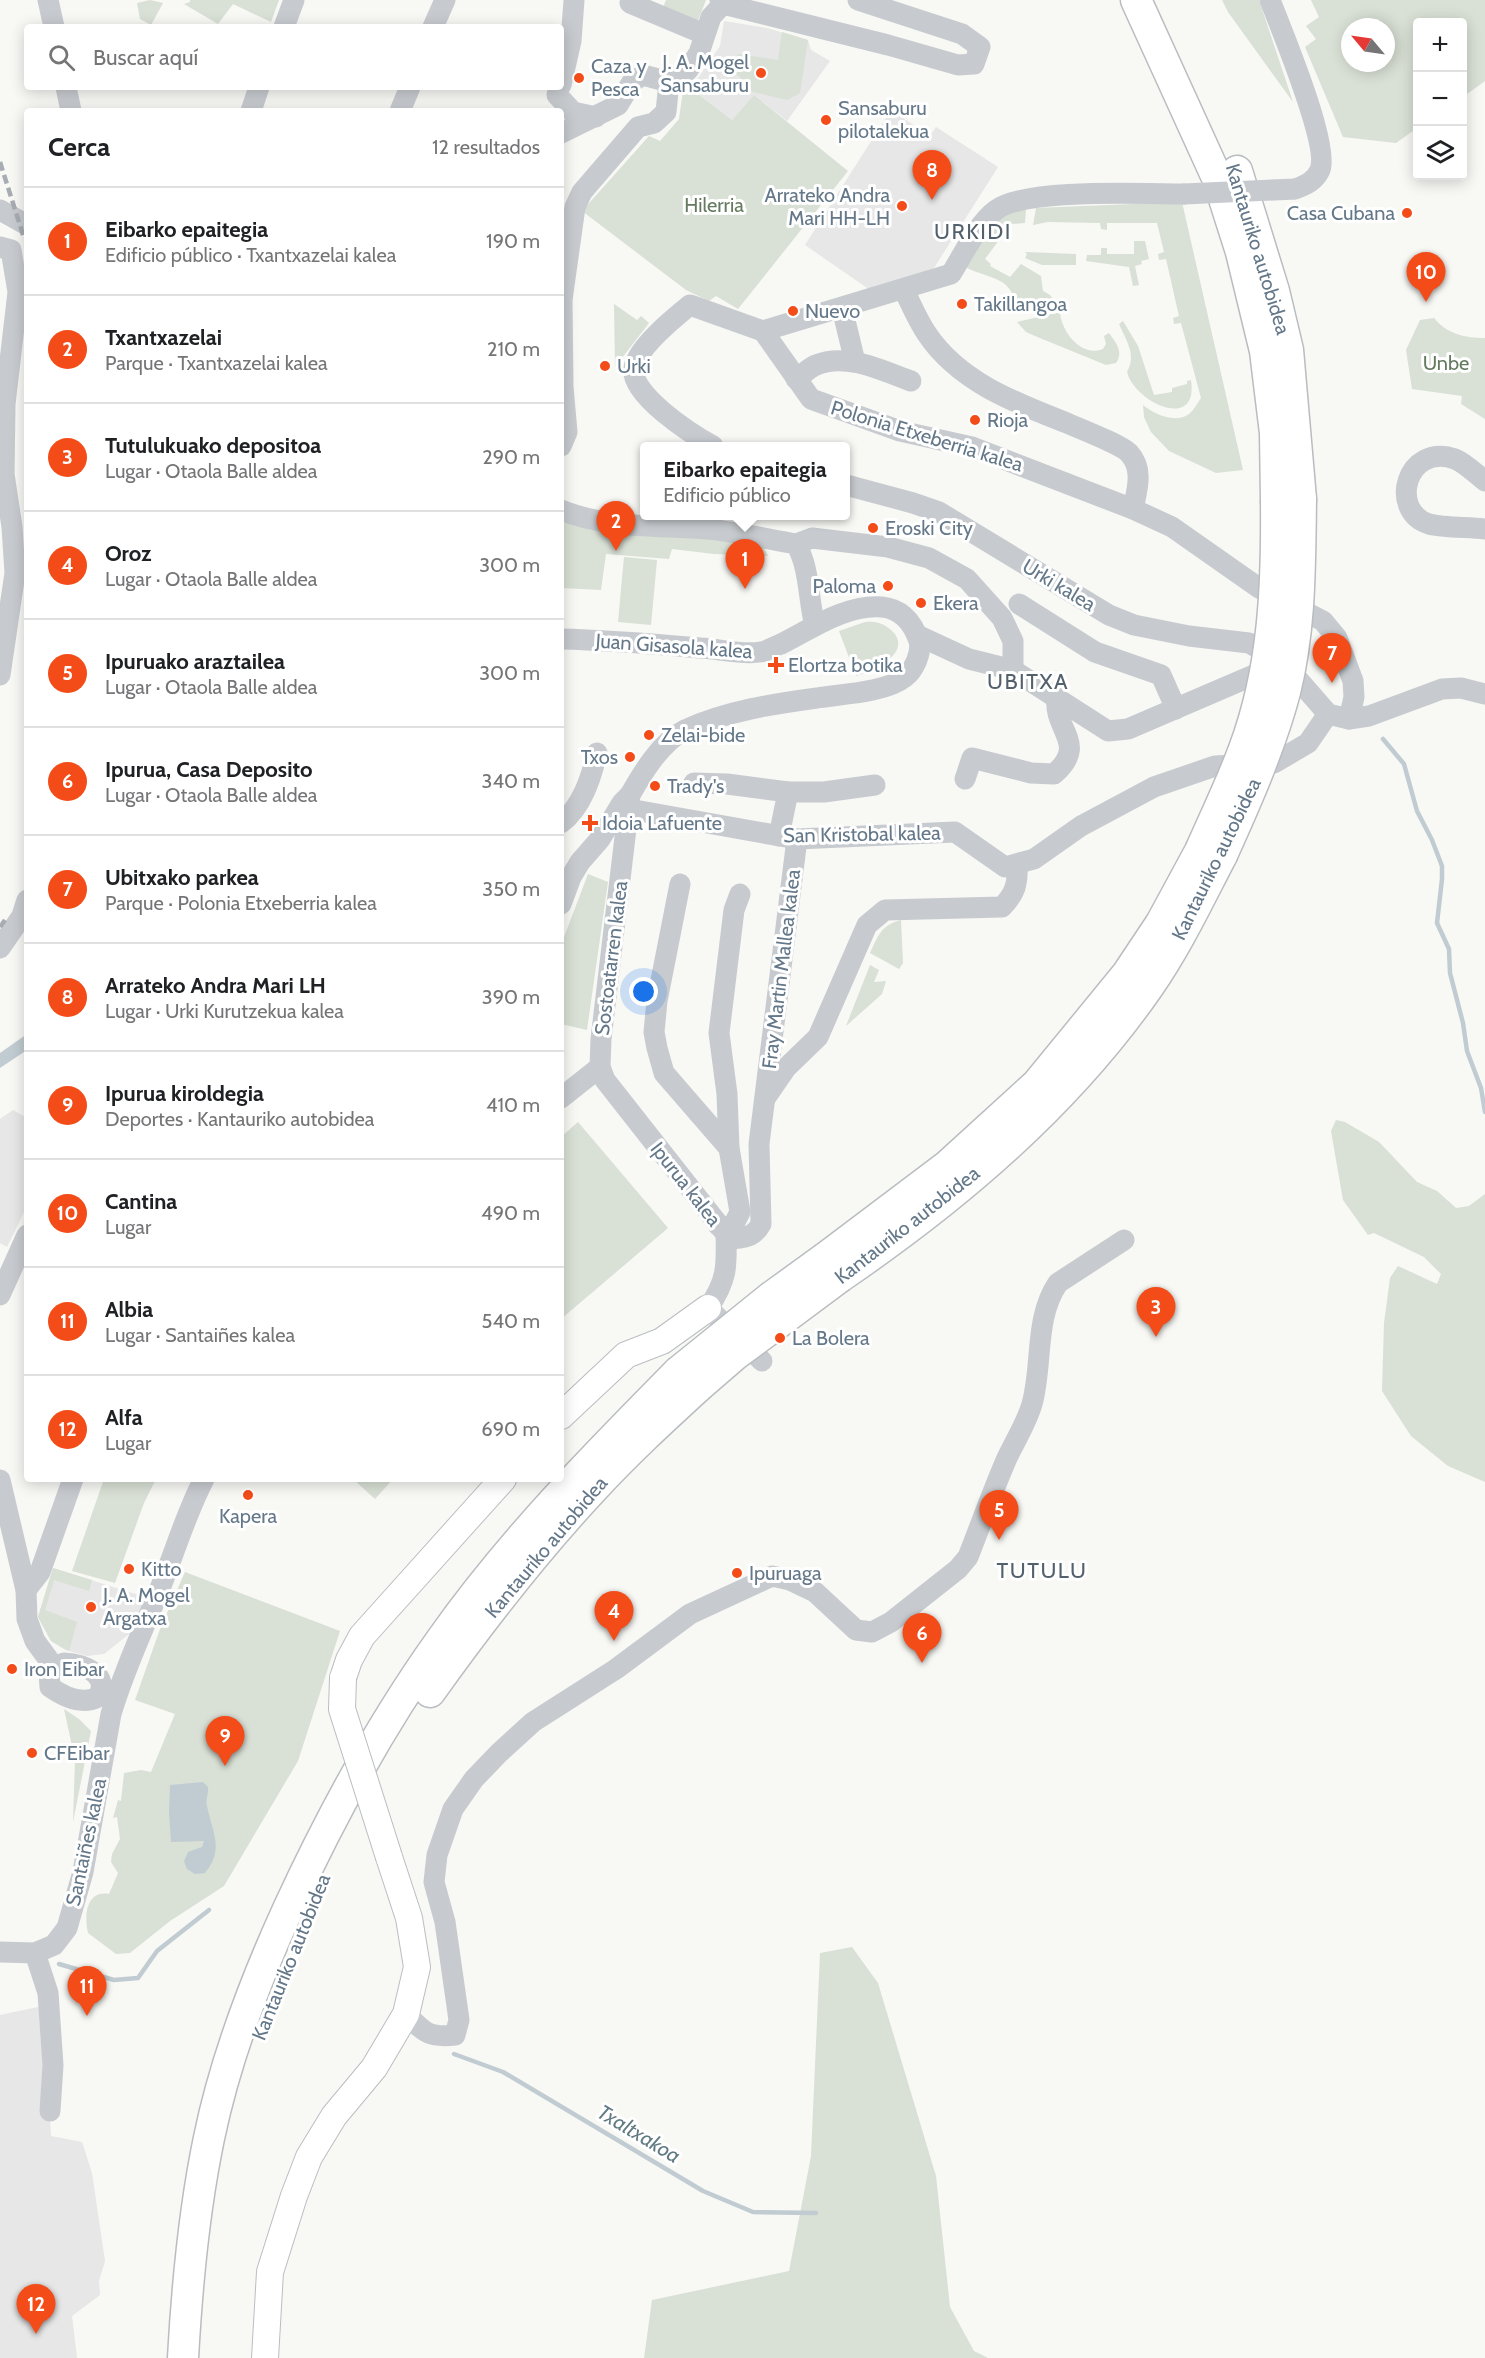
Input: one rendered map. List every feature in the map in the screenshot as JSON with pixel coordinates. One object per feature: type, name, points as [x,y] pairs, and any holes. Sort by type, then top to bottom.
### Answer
[{"type":"highway","name":"Kantauriko autobidea","points":[[1136,0],[1218,180],[1241,252],[1254,298],[1275,432],[1289,499]]},
{"type":"highway","name":"Kantauriko autobidea","points":[[183,2358],[187,2292],[212,2126],[236,2042],[271,1946],[334,1812],[381,1730],[441,1639],[513,1547],[577,1474],[688,1380],[771,1297],[832,1268],[1037,1084],[1127,974],[1211,853],[1261,691],[1273,625],[1277,565],[1289,499],[1296,429],[1288,350],[1274,291],[1237,171],[1158,0]]},
{"type":"highway","name":"Kantauriko autobidea","points":[[203,2358],[206,2293],[227,2141],[254,2046],[288,1954],[338,1844],[396,1739],[460,1649],[593,1489],[646,1435],[688,1380]]},
{"type":"main road","points":[[564,1413],[626,1355],[662,1341],[708,1308]]},
{"type":"main road","points":[[265,2358],[270,2272],[309,2157],[334,2116],[374,2068],[406,2014],[417,1967],[409,1918],[342,1709],[344,1678],[349,1660],[362,1636],[500,1482]]},
{"type":"street","points":[[48,0],[53,24]]},
{"type":"street","points":[[285,24],[294,0]]},
{"type":"street","points":[[434,24],[445,0]]},
{"type":"street","points":[[564,68],[571,41],[574,0]]},
{"type":"street","points":[[631,0],[630,3],[704,34]]},
{"type":"street","points":[[564,132],[618,105],[632,82],[642,75],[669,82],[688,70],[699,53],[711,17],[722,2],[958,65],[974,64],[980,47],[962,34],[899,6],[858,0]]},
{"type":"street","points":[[706,442],[658,408],[637,383],[634,375],[634,366],[640,354],[668,324],[690,305],[763,331],[903,290],[951,274],[978,231],[996,210],[1017,200],[1075,195],[1184,194],[1295,189],[1310,183],[1320,169],[1319,139],[1270,0]]},
{"type":"street","points":[[564,286],[575,207],[582,192],[638,127],[654,123],[666,111],[669,82]]},
{"type":"street","points":[[67,90],[70,108]]},
{"type":"street","points":[[252,108],[258,90]]},
{"type":"street","points":[[401,108],[409,90]]},
{"type":"street","points":[[557,94],[573,112],[596,117]]},
{"type":"street","points":[[0,210],[24,223]]},
{"type":"street","points":[[0,247],[11,250],[18,292],[5,404],[4,474],[12,527],[15,573],[0,675]]},
{"type":"street","points":[[903,290],[927,335],[950,361],[982,386],[1092,434],[1128,453],[1139,473],[1133,509]]},
{"type":"street","points":[[842,308],[855,362]]},
{"type":"street","name":"Polonia Etxeberria kalea","points":[[763,331],[811,399],[900,431],[972,447],[1133,509],[1172,528],[1259,588],[1323,621],[1337,638],[1353,681],[1354,697],[1349,719]]},
{"type":"street","points":[[796,379],[816,365],[838,361],[855,362],[911,381]]},
{"type":"street","points":[[564,398],[567,432],[564,439]]},
{"type":"street","points":[[1485,481],[1455,459],[1436,457],[1416,464],[1408,476],[1406,493],[1414,514],[1429,524],[1485,529]]},
{"type":"street","name":"Urki kalea","points":[[850,486],[939,512],[1109,615],[1134,625],[1189,636],[1249,643],[1269,654],[1275,666],[1294,675],[1328,714]]},
{"type":"street","points":[[564,511],[586,519],[623,525],[709,529],[796,544],[812,538],[888,547],[929,558],[966,579],[1002,618],[1013,641],[1013,670]]},
{"type":"street","points":[[796,544],[806,572],[815,626]]},
{"type":"street","points":[[1019,604],[1095,652],[1161,675],[1176,709]]},
{"type":"street","name":"Juan Gisasola kalea","points":[[564,639],[761,653],[815,626],[862,608],[880,607],[900,613],[909,620],[917,635]]},
{"type":"street","points":[[917,635],[969,659],[1013,670],[1108,731],[1128,729],[1275,666]]},
{"type":"street","points":[[910,671],[915,664],[920,647],[917,635]]},
{"type":"street","points":[[910,671],[927,664],[969,659]]},
{"type":"street","name":"Sostoatarren kalea","points":[[600,1067],[630,802],[640,777],[659,752],[682,731],[711,720],[784,703],[887,686],[905,677],[910,671]]},
{"type":"street","points":[[1017,865],[1034,860],[1081,826],[1115,806],[1155,787],[1215,766],[1274,762],[1308,743],[1328,714],[1349,719],[1369,716],[1442,688],[1461,688],[1485,694]]},
{"type":"street","points":[[965,779],[972,758],[1030,773],[1054,774],[1065,765],[1070,741],[1055,711],[1057,698]]},
{"type":"street","points":[[564,819],[578,803],[592,775],[597,753]]},
{"type":"street","points":[[694,783],[727,784],[788,792],[824,792],[875,785]]},
{"type":"street","name":"Fray Martin Mallea kalea","points":[[725,1276],[750,1236],[761,1224],[759,1144],[788,837],[788,792]]},
{"type":"street","name":"Sostoatarren kalea","points":[[564,896],[580,862],[600,839],[622,803],[630,802]]},
{"type":"street","name":"San Kristobal kalea","points":[[630,802],[788,837],[955,832],[1005,867],[1017,865]]},
{"type":"street","points":[[600,839],[612,840],[624,849]]},
{"type":"street","name":"Fray Martin Mallea kalea","points":[[764,1100],[786,1068],[818,1037],[867,925],[885,910],[1002,907],[1012,897],[1018,882],[1017,865]]},
{"type":"street","points":[[680,884],[657,1001],[654,1032],[664,1073],[729,1148]]},
{"type":"street","points":[[740,894],[734,910],[719,1033],[727,1094],[729,1148],[740,1212],[734,1224],[722,1230],[732,1239],[750,1236]]},
{"type":"street","points":[[0,948],[24,913]]},
{"type":"street","points":[[564,1096],[600,1067]]},
{"type":"street","name":"Ipurua kalea","points":[[600,1067],[605,1080],[722,1230],[725,1276],[708,1308]]},
{"type":"street","points":[[740,1212],[748,1219],[761,1215]]},
{"type":"street","points":[[406,2014],[426,2034],[455,2035],[459,2020],[446,1922],[434,1882],[437,1855],[445,1828],[453,1809],[474,1779],[533,1722],[616,1670],[690,1614],[731,1593],[772,1576],[790,1580],[815,1592],[856,1630],[872,1632],[891,1622],[958,1569],[968,1557],[1006,1460],[1032,1404],[1038,1356],[1051,1293],[1058,1283],[1124,1240]]},
{"type":"street","points":[[0,1295],[24,1242]]},
{"type":"street","points":[[708,1308],[762,1361]]},
{"type":"street","points":[[0,1480],[26,1590],[27,1619],[35,1641],[54,1667]]},
{"type":"street","points":[[26,1590],[40,1572],[72,1482]]},
{"type":"street","name":"Santaiñes kalea","points":[[35,1953],[54,1945],[67,1928],[83,1872],[111,1714],[133,1649],[157,1597],[192,1502],[202,1482]]},
{"type":"street","points":[[12,1536],[31,1548],[42,1547],[50,1541]]},
{"type":"street","points":[[111,1714],[100,1686],[89,1669],[64,1663],[54,1667],[49,1673],[50,1687],[57,1692],[91,1701],[100,1686],[133,1649]]},
{"type":"street","points":[[0,1952],[35,1953],[48,1993],[53,2065],[50,2111]]},
{"type":"shaded area","name":"J. A. Mogel Sansaburu","points":[[724,21],[767,28],[808,40],[811,50],[830,61],[787,121],[754,95],[732,120],[691,88],[720,46]]},
{"type":"shaded area","name":"Arrateko Andra Mari HH-LH","points":[[891,110],[930,136],[936,127],[998,167],[934,268],[873,292],[805,245]]},
{"type":"shaded area","points":[[24,1036],[24,1052],[0,1068],[0,1053]]},
{"type":"shaded area","points":[[13,1110],[24,1116],[24,1212],[7,1247],[0,1243],[0,1119]]},
{"type":"shaded area","name":"J. A. Mogel Argatxa","points":[[53,1568],[145,1597],[129,1634],[104,1654],[87,1656],[65,1650],[51,1641],[38,1617]]},
{"type":"shaded area","points":[[203,1782],[208,1787],[207,1804],[216,1848],[211,1864],[205,1873],[195,1874],[187,1869],[184,1861],[188,1852],[202,1847],[204,1841],[171,1842],[170,1785]]},
{"type":"shaded area","points":[[43,2006],[51,2136],[82,2142],[92,2173],[105,2261],[99,2281],[100,2295],[72,2316],[77,2358],[0,2358],[0,2015]]},
{"type":"green space","points":[[150,0],[163,3],[152,24],[149,24],[140,19],[137,3]]},
{"type":"green space","points":[[190,0],[279,0],[271,22],[233,4],[218,24],[184,4]]},
{"type":"green space","points":[[666,0],[706,0],[697,23],[662,10]]},
{"type":"green space","points":[[1222,0],[1259,0],[1293,102],[1228,12]]},
{"type":"green space","points":[[1311,0],[1485,0],[1485,81],[1467,94],[1467,18],[1413,18],[1413,131],[1396,143],[1343,137],[1305,47],[1316,39],[1306,26],[1319,17]]},
{"type":"green space","points":[[782,32],[808,40],[800,93],[787,100],[753,92],[733,70],[738,54],[778,60]]},
{"type":"green space","name":"Hilerria","points":[[684,83],[732,120],[754,95],[848,171],[738,309],[716,296],[709,301],[686,290],[582,211],[649,136],[660,141],[679,119]]},
{"type":"green space","points":[[1182,202],[1243,470],[1216,473],[1169,451],[1151,432],[1144,417],[1143,405],[1165,417],[1183,417],[1191,412],[1201,398],[1181,323],[1174,324],[1173,318],[1179,316],[1166,259],[1159,260],[1158,254],[1164,252],[1157,223],[1107,223],[1107,230],[1101,229],[1100,223],[1048,222],[1033,225],[1036,208]]},
{"type":"green space","points":[[1026,209],[1025,223],[1011,224],[985,259],[991,264],[990,266],[1010,277],[1021,264],[1041,276],[1043,291],[1055,302],[1016,311],[1011,291],[1006,285],[965,267],[992,226],[1003,214]]},
{"type":"green space","points":[[1134,241],[1145,241],[1149,259],[1135,266],[1139,285],[1133,286],[1129,267],[1086,261],[1087,255],[1101,255],[1101,248],[1107,248],[1107,254],[1134,254]]},
{"type":"green space","points":[[1025,252],[1076,254],[1076,265],[1042,265],[1025,258],[1027,254]]},
{"type":"green space","points":[[614,304],[637,320],[641,316],[649,323],[615,367]]},
{"type":"green space","points":[[1060,312],[1068,334],[1087,350],[1103,349],[1106,344],[1104,336],[1109,333],[1119,351],[1116,363],[1106,365],[1035,336],[1026,332],[1017,322]]},
{"type":"green space","name":"Unbe","points":[[1434,318],[1445,328],[1457,334],[1485,338],[1485,419],[1461,404],[1462,396],[1412,389],[1406,350],[1420,320]]},
{"type":"green space","points":[[1123,321],[1138,346],[1154,395],[1172,392],[1172,388],[1187,384],[1187,381],[1191,380],[1191,396],[1186,405],[1176,408],[1165,407],[1142,394],[1132,383],[1127,372],[1131,354],[1119,324]]},
{"type":"green space","points":[[564,516],[695,532],[764,548],[768,556],[714,554],[672,549],[669,559],[606,554],[601,590],[564,588]]},
{"type":"green space","points":[[624,557],[657,560],[651,625],[618,622]]},
{"type":"green space","points":[[865,622],[879,623],[891,630],[897,638],[898,646],[895,653],[881,665],[856,676],[839,631]]},
{"type":"green space","points":[[588,874],[608,882],[587,1030],[564,1025],[564,937]]},
{"type":"green space","points":[[901,920],[903,963],[899,969],[870,953],[878,936],[885,928]]},
{"type":"green space","points":[[870,965],[879,970],[874,982],[886,981],[882,994],[846,1026]]},
{"type":"green space","points":[[1336,1120],[1345,1122],[1379,1142],[1417,1182],[1437,1191],[1456,1208],[1469,1206],[1485,1194],[1485,1482],[1448,1466],[1411,1436],[1382,1391],[1384,1323],[1390,1278],[1398,1266],[1437,1284],[1441,1274],[1424,1257],[1374,1233],[1368,1235],[1343,1200],[1331,1131]]},
{"type":"green space","points":[[578,1122],[668,1228],[564,1316],[564,1134]]},
{"type":"green space","points":[[103,1482],[154,1482],[144,1503],[115,1583],[72,1571]]},
{"type":"green space","points":[[356,1482],[390,1482],[375,1499]]},
{"type":"green space","points":[[53,1568],[92,1580],[89,1591],[54,1580],[45,1610],[77,1622],[69,1651],[51,1641],[38,1617]]},
{"type":"green space","points":[[185,1572],[340,1631],[298,1761],[224,1886],[170,1921],[130,1953],[116,1954],[88,1933],[86,1919],[88,1906],[95,1896],[109,1894],[118,1873],[111,1862],[112,1854],[120,1839],[117,1817],[113,1818],[118,1800],[121,1801],[124,1773],[141,1770],[151,1772],[175,1714],[135,1700],[160,1629]]},
{"type":"green space","points":[[64,1709],[91,1731],[73,1822],[75,1760]]},
{"type":"green space","points":[[852,1947],[878,1983],[936,2176],[950,2307],[974,2351],[988,2358],[644,2358],[652,2300],[789,2271],[811,2156],[820,1953]]},
{"type":"waterway","points":[[1383,739],[1404,764],[1417,811],[1442,866],[1437,923],[1449,949],[1450,973],[1463,1023],[1467,1051],[1481,1088],[1485,1112]]},
{"type":"waterway","name":"Txaltxakoa","points":[[59,1964],[114,1980],[138,1978],[157,1951],[209,1910]]},
{"type":"waterway","name":"Txaltxakoa","points":[[454,2054],[503,2072],[703,2191],[753,2212],[816,2213]]},
{"type":"railway","points":[[0,162],[24,238]]},
{"type":"railway","points":[[0,927],[5,920]]},
{"type":"place","name":"J. A. Mogel Sansaburu","points":[[761,73]]},
{"type":"place","name":"Caza y Pesca","points":[[579,78]]},
{"type":"place","name":"Sansaburu pilotalekua","points":[[826,120]]},
{"type":"place","name":"Arrateko Andra Mari LH","points":[[932,200]]},
{"type":"place","name":"Arrateko Andra Mari HH-LH","points":[[902,206]]},
{"type":"place","name":"Casa Cubana","points":[[1407,213]]},
{"type":"place","name":"Cantina","points":[[1426,302]]},
{"type":"place","name":"Takillangoa","points":[[962,304]]},
{"type":"place","name":"Nuevo","points":[[793,311]]},
{"type":"place","name":"Urki","points":[[605,366]]},
{"type":"place","name":"Rioja","points":[[975,420]]},
{"type":"place","name":"Eroski City","points":[[873,528]]},
{"type":"place","name":"Txantxazelai","points":[[616,551]]},
{"type":"place","name":"Paloma","points":[[888,586]]},
{"type":"place","name":"Eibarko epaitegia","points":[[745,589]]},
{"type":"place","name":"Ekera","points":[[921,603]]},
{"type":"place","name":"Elortza botika","points":[[776,665]]},
{"type":"place","name":"Ubitxako parkea","points":[[1332,683]]},
{"type":"place","name":"Zelai-bide","points":[[649,735]]},
{"type":"place","name":"Txos","points":[[630,757]]},
{"type":"place","name":"Trady's","points":[[655,786]]},
{"type":"place","name":"Idoia Lafuente","points":[[590,823]]},
{"type":"place","name":"Tutulukuako depositoa","points":[[1156,1337]]},
{"type":"place","name":"La Bolera","points":[[780,1338]]},
{"type":"place","name":"Kapera","points":[[248,1495]]},
{"type":"place","name":"Ipuruako araztailea","points":[[999,1540]]},
{"type":"place","name":"Kitto","points":[[129,1569]]},
{"type":"place","name":"Ipuruaga","points":[[737,1573]]},
{"type":"place","name":"J. A. Mogel Argatxa","points":[[91,1607]]},
{"type":"place","name":"Oroz","points":[[614,1641]]},
{"type":"place","name":"Ipurua, Casa Deposito","points":[[922,1663]]},
{"type":"place","name":"Iron Eibar","points":[[12,1669]]},
{"type":"place","name":"CFEibar","points":[[32,1753]]},
{"type":"place","name":"Ipurua kiroldegia","points":[[225,1766]]},
{"type":"place","name":"Albia","points":[[87,2016]]},
{"type":"place","name":"Alfa","points":[[36,2334]]},
{"type":"district","name":"URKIDI","points":[[973,231]]},
{"type":"district","name":"UBITXA","points":[[1028,681]]},
{"type":"district","name":"TUTULU","points":[[1042,1570]]}]
